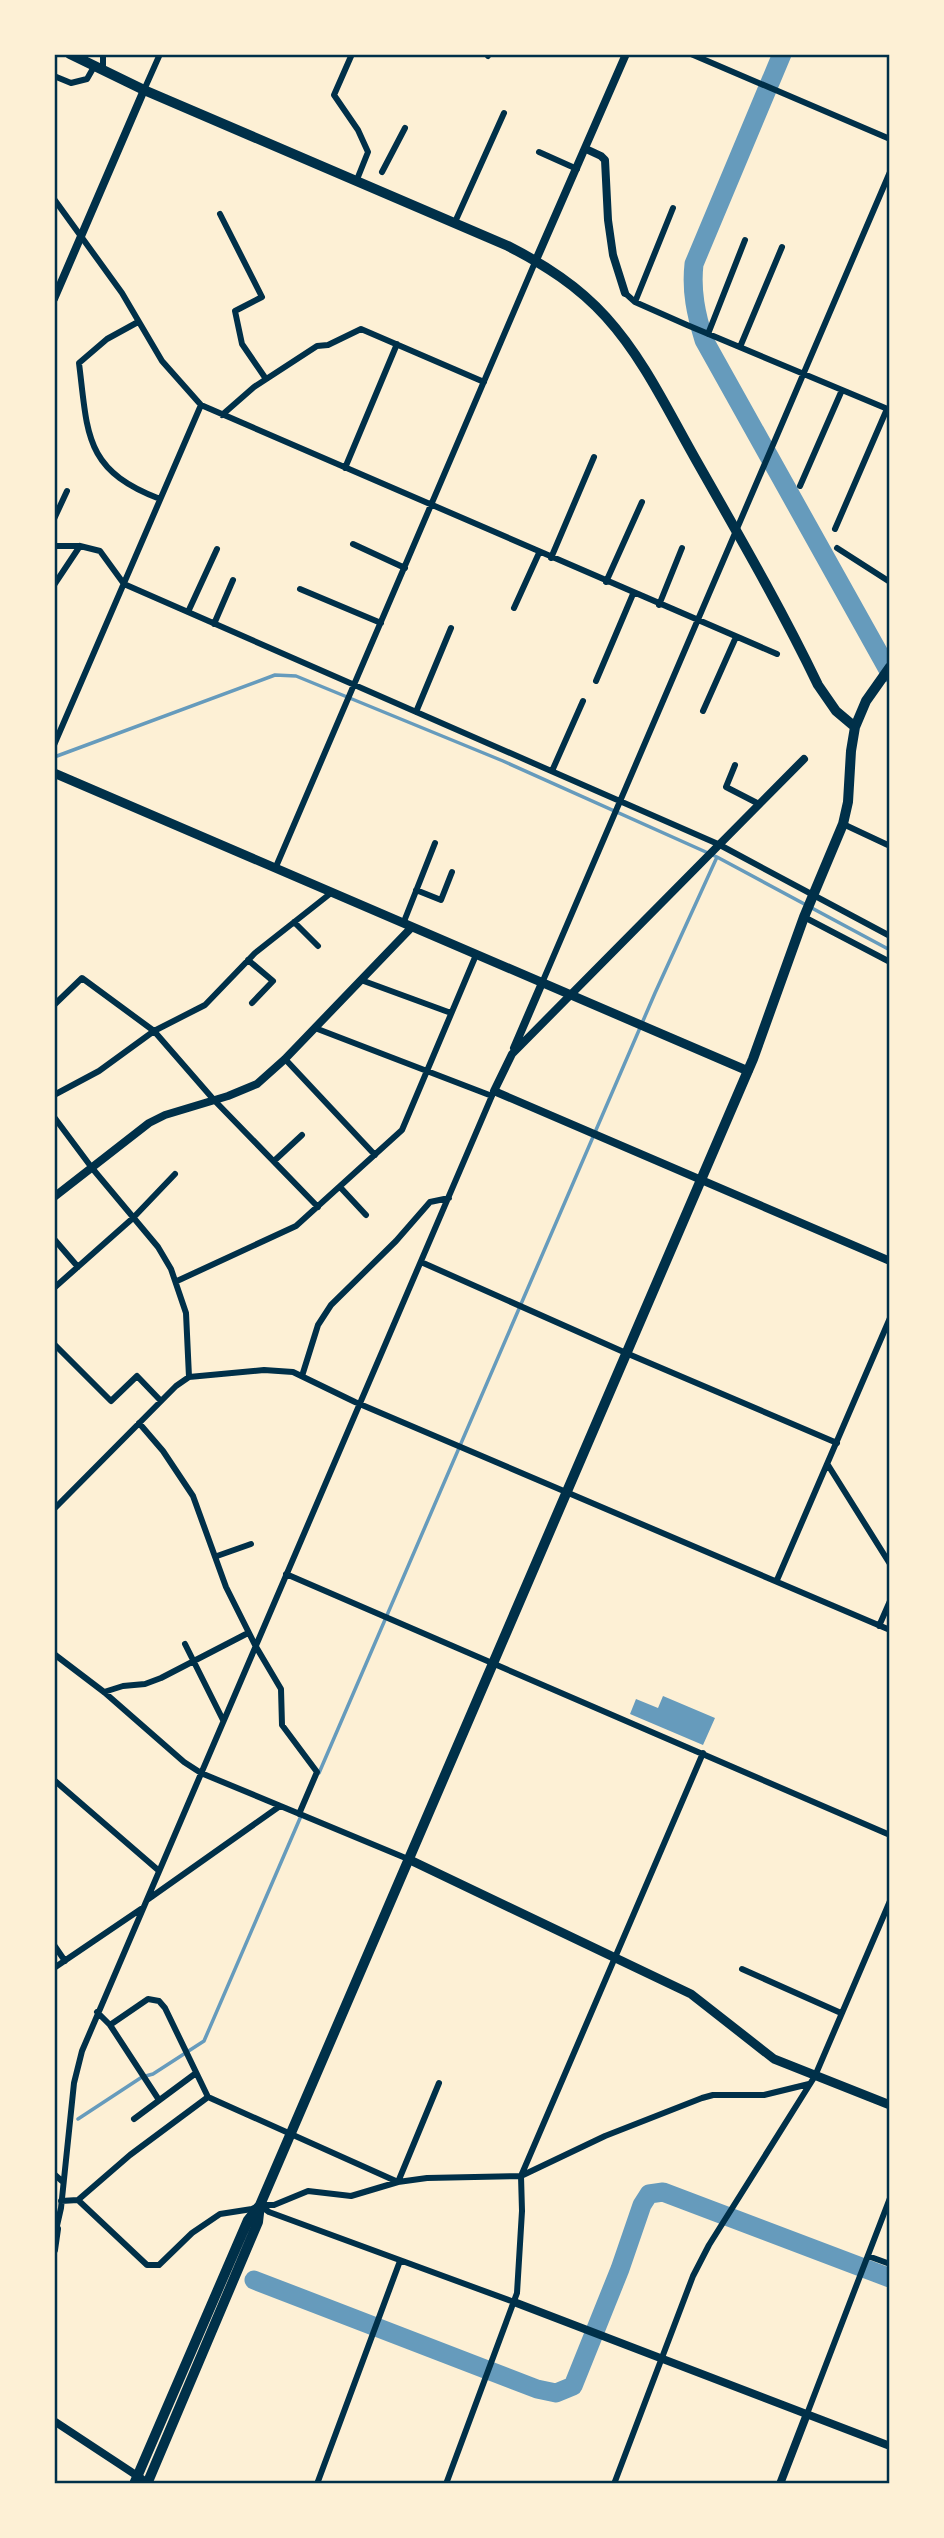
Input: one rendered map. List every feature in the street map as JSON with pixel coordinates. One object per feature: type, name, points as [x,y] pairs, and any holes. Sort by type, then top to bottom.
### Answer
[{"type":"highway","points":[[70,54],[144,90],[455,222],[536,260],[582,293],[607,317],[634,351],[818,685],[836,711],[855,727]]},
{"type":"highway","points":[[143,2482],[258,2222],[260,2205],[748,1070],[804,917],[843,824],[848,802],[855,727],[866,701],[887,671]]},
{"type":"main road","points":[[54,773],[748,1070]]},
{"type":"main road","points":[[408,1859],[691,1994],[774,2059],[812,2080],[889,2104]]},
{"type":"street","points":[[54,76],[71,83],[87,79],[99,67],[103,54]]},
{"type":"street","points":[[54,299],[160,54]]},
{"type":"street","points":[[352,54],[334,95],[358,130],[369,152],[356,182]]},
{"type":"street","points":[[275,869],[626,54]]},
{"type":"street","points":[[691,54],[890,139]]},
{"type":"street","points":[[455,222],[504,113]]},
{"type":"street","points":[[383,172],[405,128]]},
{"type":"street","points":[[586,149],[605,160],[606,197],[613,255],[625,293],[635,302],[888,410],[835,529]]},
{"type":"street","points":[[538,152],[577,169]]},
{"type":"street","points":[[54,2250],[74,2083],[82,2051],[97,2012],[890,172]]},
{"type":"street","points":[[54,199],[122,293],[162,361],[201,405],[777,654]]},
{"type":"street","points":[[635,302],[673,208]]},
{"type":"street","points":[[220,214],[262,297],[234,311],[242,344],[266,379]]},
{"type":"street","points":[[710,334],[745,240]]},
{"type":"street","points":[[740,347],[782,247]]},
{"type":"street","points":[[138,322],[107,339],[79,363],[87,430],[99,459],[125,483],[160,499]]},
{"type":"street","points":[[222,415],[266,379],[317,346],[328,345],[361,329],[484,382]]},
{"type":"street","points":[[345,468],[397,344]]},
{"type":"street","points":[[800,486],[842,390]]},
{"type":"street","points":[[54,745],[201,405]]},
{"type":"street","points":[[551,558],[594,457]]},
{"type":"street","points":[[54,519],[67,491]]},
{"type":"street","points":[[606,582],[642,502]]},
{"type":"street","points":[[353,544],[405,568]]},
{"type":"street","points":[[54,546],[80,546],[100,551],[124,584],[353,688],[416,712],[718,844],[890,936]]},
{"type":"street","points":[[54,585],[80,546]]},
{"type":"street","points":[[659,605],[682,548]]},
{"type":"street","points":[[836,548],[890,582]]},
{"type":"street","points":[[188,612],[217,549]]},
{"type":"street","points":[[514,608],[539,553]]},
{"type":"street","points":[[214,624],[233,580]]},
{"type":"street","points":[[300,589],[381,623]]},
{"type":"street","points":[[596,681],[633,594]]},
{"type":"street","points":[[416,712],[451,628]]},
{"type":"street","points":[[703,711],[736,637]]},
{"type":"street","points":[[552,771],[583,701]]},
{"type":"street","points":[[512,1054],[804,759]]},
{"type":"street","points":[[735,765],[726,787],[759,804]]},
{"type":"street","points":[[843,824],[890,846]]},
{"type":"street","points":[[54,1197],[149,1123],[257,1083],[285,1059],[361,980],[407,926],[416,890],[435,843]]},
{"type":"street","points":[[416,890],[441,900],[452,873]]},
{"type":"street","points":[[54,1095],[99,1071],[154,1031],[205,1005],[248,960],[331,893]]},
{"type":"street","points":[[804,917],[890,962]]},
{"type":"street","points":[[294,922],[318,946]]},
{"type":"street","points":[[177,1281],[296,1226],[402,1130],[475,955]]},
{"type":"street","points":[[248,960],[273,981],[252,1003]]},
{"type":"street","points":[[54,1005],[82,978],[154,1031],[214,1100],[318,1207]]},
{"type":"street","points":[[361,980],[451,1013]]},
{"type":"street","points":[[315,1028],[588,1131],[890,1261]]},
{"type":"street","points":[[285,1059],[375,1155]]},
{"type":"street","points":[[54,1117],[92,1168],[158,1247],[177,1281],[186,1314],[189,1377]]},
{"type":"street","points":[[274,1161],[302,1135]]},
{"type":"street","points":[[54,1288],[133,1218],[175,1174]]},
{"type":"street","points":[[340,1187],[366,1215]]},
{"type":"street","points":[[302,1376],[314,1335],[331,1305],[396,1241],[430,1202],[449,1198]]},
{"type":"street","points":[[54,1239],[78,1267]]},
{"type":"street","points":[[421,1262],[837,1443]]},
{"type":"street","points":[[777,1580],[890,1318]]},
{"type":"street","points":[[54,1344],[111,1401],[137,1376],[161,1401]]},
{"type":"street","points":[[54,1509],[176,1386],[189,1377],[264,1370],[293,1372],[454,1444],[890,1630]]},
{"type":"street","points":[[139,1423],[188,1486],[217,1556],[226,1587],[248,1633],[281,1689],[282,1725],[317,1772],[299,1814]]},
{"type":"street","points":[[828,1465],[890,1564]]},
{"type":"street","points":[[217,1556],[251,1544]]},
{"type":"street","points":[[286,1574],[890,1835]]},
{"type":"street","points":[[879,1626],[890,1601]]},
{"type":"street","points":[[104,1692],[145,1684],[248,1633]]},
{"type":"street","points":[[185,1644],[223,1721]]},
{"type":"street","points":[[56,1658],[104,1692],[184,1762],[201,1773],[408,1859]]},
{"type":"street","points":[[446,2484],[517,2293],[522,2211],[521,2176],[703,1754]]},
{"type":"street","points":[[56,1784],[158,1870]]},
{"type":"street","points":[[54,1968],[280,1806]]},
{"type":"street","points":[[614,2484],[693,2276],[709,2245],[812,2080],[890,1901]]},
{"type":"street","points":[[54,1945],[65,1961]]},
{"type":"street","points":[[742,1969],[841,2013]]},
{"type":"street","points":[[110,2025],[148,1999],[159,2001],[165,2008],[208,2097],[397,2182]]},
{"type":"street","points":[[97,2012],[110,2025],[159,2100]]},
{"type":"street","points":[[134,2119],[196,2073]]},
{"type":"street","points":[[78,2200],[147,2265],[153,2267],[159,2265],[192,2233],[220,2214],[252,2209],[260,2205],[274,2205],[308,2191],[351,2196],[397,2182],[427,2178],[521,2176],[605,2136],[702,2098],[720,2095],[764,2095],[812,2080]]},
{"type":"street","points":[[397,2182],[439,2083]]},
{"type":"street","points":[[61,2201],[78,2200],[130,2154],[208,2097]]},
{"type":"street","points":[[54,2175],[63,2182]]},
{"type":"street","points":[[780,2484],[890,2199]]},
{"type":"street","points":[[260,2205],[269,2212],[514,2302],[890,2446]]},
{"type":"street","points":[[868,2256],[890,2264]]},
{"type":"street","points":[[317,2484],[400,2261]]},
{"type":"street","points":[[54,2421],[143,2482]]},
{"type":"water","points":[[663,1696],[715,1718],[703,1745],[630,1714],[636,1699],[658,1708]]},
{"type":"waterway","points":[[782,54],[694,264],[695,302],[704,340],[890,673]]},
{"type":"waterway","points":[[57,756],[275,675],[296,676],[503,761],[717,857],[890,950]]},
{"type":"waterway","points":[[319,1773],[655,993],[717,857]]},
{"type":"waterway","points":[[78,2119],[204,2041],[301,1816]]},
{"type":"waterway","points":[[254,2280],[537,2389],[556,2393],[573,2386],[620,2269],[642,2205],[649,2194],[663,2192],[890,2278]]}]
